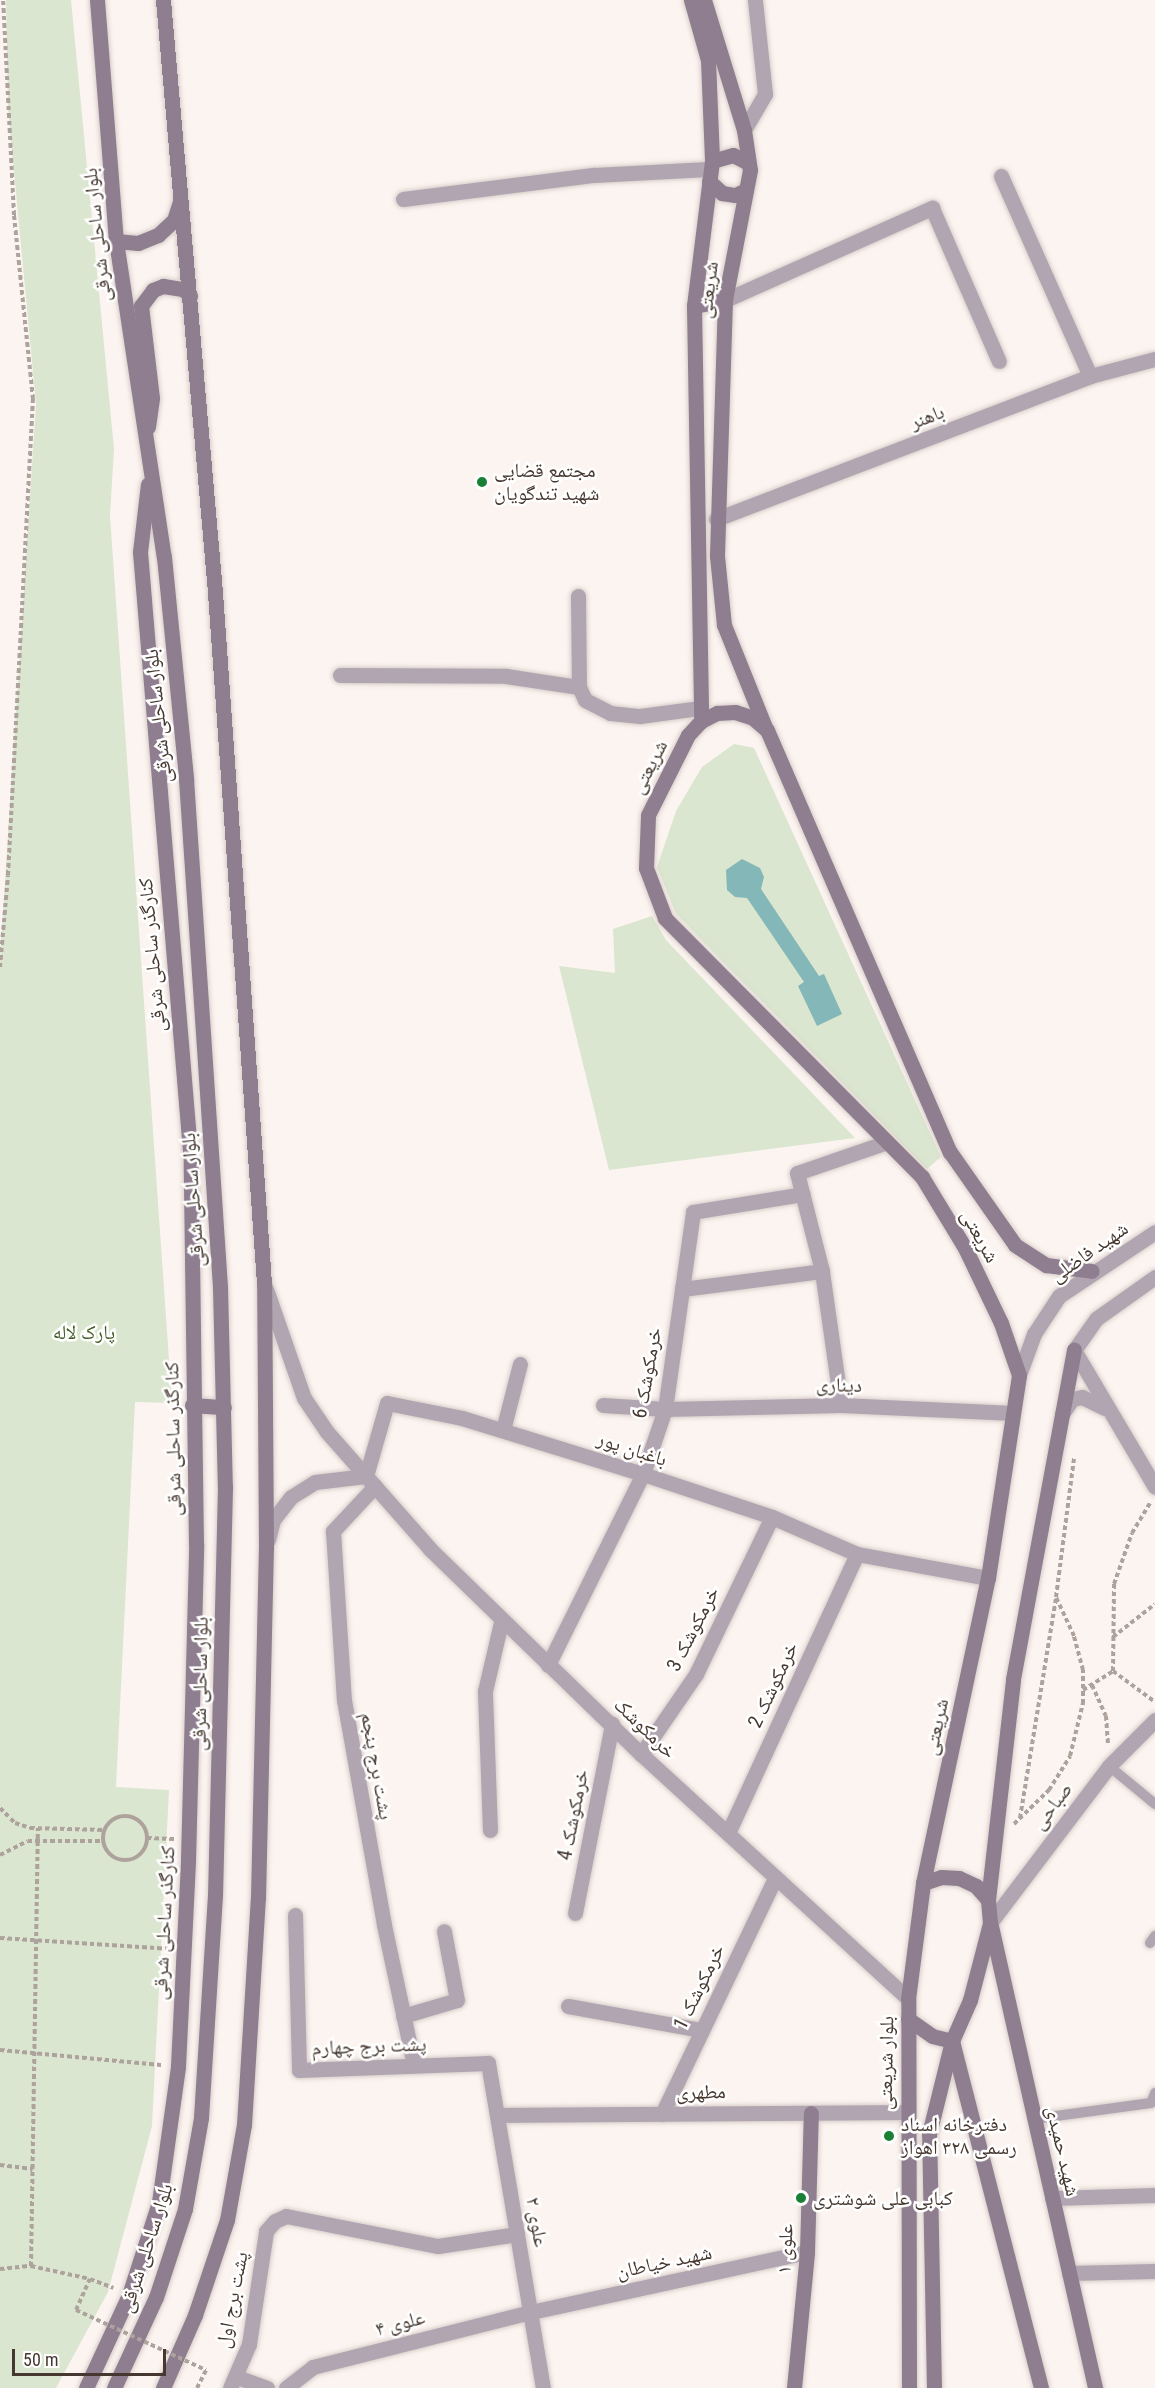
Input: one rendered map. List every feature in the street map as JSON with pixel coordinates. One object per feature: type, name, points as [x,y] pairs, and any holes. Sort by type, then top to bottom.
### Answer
[{"type":"main road","name":"بلوار ساحلی شرقی","points":[[97,0],[116,241],[164,557],[186,779],[220,1287],[225,1546],[215,1895],[201,2118],[185,2209],[156,2297],[114,2388]]},
{"type":"main road","points":[[163,0],[190,296],[264,1283],[266,1548],[258,1898],[244,2125],[227,2220],[195,2315],[163,2388]]},
{"type":"main road","name":"شریعتی","points":[[691,0],[744,130],[750,177],[725,300],[716,519],[724,625],[767,730],[950,1152],[1015,1245],[1046,1265],[1092,1271]]},
{"type":"main road","name":"شریعتی","points":[[704,0],[714,59],[710,170],[694,306],[700,714],[648,815],[646,868],[665,918],[921,1177],[965,1248],[1001,1323],[1018,1375],[988,1578],[923,1883]]},
{"type":"main road","points":[[746,190],[735,195],[722,193],[710,170],[726,154],[747,162]]},
{"type":"main road","points":[[116,241],[138,243],[158,235],[174,220],[181,200]]},
{"type":"main road","points":[[146,445],[152,398],[141,306],[153,290],[163,286],[173,286],[190,296]]},
{"type":"main road","points":[[694,306],[725,300]]},
{"type":"main road","name":"کنارگذر ساحلی شرقی","points":[[86,2388],[129,2295],[159,2202],[178,2066],[188,1840],[196,1544],[192,1405],[190,1162],[140,552],[143,502],[150,476]]},
{"type":"main road","points":[[700,714],[735,712],[753,718],[767,730]]},
{"type":"main road","points":[[934,2388],[930,2134],[952,2041],[970,2000],[990,1923],[988,1900],[1013,1679],[1058,1422],[1074,1350]]},
{"type":"main road","points":[[192,1405],[224,1407]]},
{"type":"main road","points":[[923,1883],[941,1877],[959,1878],[976,1886],[988,1900]]},
{"type":"main road","name":"بلوار شریعتی","points":[[909,2388],[906,2112],[908,1999],[923,1883]]},
{"type":"main road","name":"شهید حمیدی","points":[[990,1923],[1095,2388]]},
{"type":"main road","points":[[908,2019],[932,2036],[952,2041]]},
{"type":"main road","points":[[952,2041],[1041,2388]]},
{"type":"main road","name":"علوی ۱","points":[[794,2388],[807,2252],[811,2112]]},
{"type":"street","points":[[744,130],[765,94],[755,0]]},
{"type":"street","points":[[403,199],[594,175],[710,170]]},
{"type":"street","points":[[1001,176],[1090,376]]},
{"type":"street","points":[[725,300],[932,208],[999,361]]},
{"type":"street","name":"باهنر","points":[[716,519],[1090,376],[1155,359]]},
{"type":"street","points":[[578,596],[579,687],[585,700],[610,713],[640,716],[700,714]]},
{"type":"street","points":[[340,675],[506,676],[579,687]]},
{"type":"street","points":[[841,1405],[822,1270],[797,1173],[887,1142]]},
{"type":"street","name":"خرمکوشک 6","points":[[548,1665],[643,1474],[665,1409],[693,1212],[803,1194]]},
{"type":"street","name":"شهید فاضلی","points":[[1018,1375],[1034,1334],[1059,1296],[1092,1271],[1155,1232]]},
{"type":"street","points":[[682,1289],[822,1270]]},
{"type":"street","points":[[1155,1277],[1096,1319],[1074,1350],[1105,1408],[1155,1487]]},
{"type":"street","name":"خرمکوشک","points":[[264,1283],[304,1398],[327,1431],[370,1481],[501,1622],[908,1999]]},
{"type":"street","points":[[502,1430],[520,1364]]},
{"type":"street","points":[[1058,1422],[1072,1399],[1092,1399],[1105,1408]]},
{"type":"street","name":"باغبان پور","points":[[370,1481],[387,1403],[502,1430],[643,1474],[772,1517],[857,1554],[988,1578]]},
{"type":"street","name":"دیناری","points":[[603,1405],[665,1409],[841,1405],[1012,1413]]},
{"type":"street","points":[[266,1548],[273,1520],[291,1497],[315,1482],[370,1481]]},
{"type":"street","name":"پشت برج پنجم","points":[[370,1481],[333,1531],[344,1700],[414,2065]]},
{"type":"street","name":"خرمکوشک 3","points":[[641,1754],[696,1674],[772,1517]]},
{"type":"street","name":"خرمکوشک 2","points":[[728,1833],[857,1554]]},
{"type":"street","points":[[490,1830],[485,1691],[501,1622]]},
{"type":"street","name":"صباحی","points":[[990,1923],[1109,1766],[1155,1720]]},
{"type":"street","name":"خرمکوشک 4","points":[[575,1913],[612,1724]]},
{"type":"street","name":"خرمکوشک 1","points":[[662,2114],[775,1878]]},
{"type":"street","name":"پشت برج چهارم","points":[[295,1915],[299,2070],[488,2062]]},
{"type":"street","points":[[403,2016],[458,2001],[444,1931]]},
{"type":"street","points":[[568,2006],[702,2030]]},
{"type":"street","name":"علوی ۲","points":[[488,2062],[543,2388]]},
{"type":"street","name":"مطهری","points":[[497,2115],[906,2112]]},
{"type":"street","points":[[1052,2198],[1155,2195]]},
{"type":"street","name":"پشت برج اول","points":[[233,2383],[249,2344],[266,2231],[275,2221],[286,2216],[438,2246],[518,2234]]},
{"type":"street","name":"شهید خیاطان","points":[[531,2312],[807,2252]]},
{"type":"street","points":[[1069,2273],[1155,2271]]},
{"type":"street","name":"علوی ۴","points":[[286,2388],[313,2367],[531,2312]]},
{"type":"street","points":[[233,2383],[267,2388]]},
{"type":"lane","points":[[1109,1766],[1155,1804]]},
{"type":"lane","points":[[1034,2119],[1151,2103],[1155,2093]]},
{"type":"path","points":[[0,967],[33,399],[14,214],[3,0]]},
{"type":"path","points":[[1020,1818],[1056,1597],[1074,1456]]},
{"type":"path","points":[[1113,1671],[1112,1637],[1117,1575],[1132,1533],[1155,1495]]},
{"type":"path","points":[[994,1844],[1049,1790],[1070,1756],[1083,1691],[1083,1670],[1074,1636],[1056,1597]]},
{"type":"path","points":[[1112,1637],[1155,1604]]},
{"type":"path","points":[[1083,1691],[1113,1671]]},
{"type":"path","points":[[1113,1671],[1155,1702]]},
{"type":"path","points":[[1092,1685],[1106,1716],[1109,1766]]},
{"type":"path","points":[[0,1808],[15,1823],[38,1828],[105,1830]]},
{"type":"path","points":[[118,1818],[135,1818],[144,1827],[147,1838],[143,1851],[127,1859],[109,1853],[103,1842],[105,1830],[118,1818]]},
{"type":"path","points":[[31,2266],[38,1828]]},
{"type":"path","points":[[147,1838],[188,1840]]},
{"type":"path","points":[[0,1856],[13,1845],[38,1841],[103,1842]]},
{"type":"path","points":[[0,1938],[184,1950]]},
{"type":"path","points":[[0,2050],[178,2066]]},
{"type":"path","points":[[0,2165],[33,2169]]},
{"type":"path","points":[[0,2269],[31,2266],[90,2279],[129,2295]]},
{"type":"path","points":[[90,2279],[76,2310],[206,2370],[197,2388]]},
{"type":"green space","name":"پارک لاله","points":[[6,0],[71,0],[114,449],[110,516],[172,1403],[135,1402],[116,1787],[169,1790],[152,2126],[108,2292],[56,2388],[0,2388],[0,958],[36,404],[8,108]]},
{"type":"green space","points":[[734,744],[754,748],[941,1157],[927,1169],[676,914],[657,867],[676,811],[702,767]]},
{"type":"green space","points":[[652,916],[666,940],[855,1138],[609,1170],[559,966],[615,973],[613,929]]},
{"type":"water","points":[[742,859],[760,868],[764,877],[761,889],[819,976],[824,974],[842,1014],[817,1026],[798,986],[804,982],[747,898],[735,897],[727,890],[726,870]]},
{"type":"place","name":"مجتمع قضایی شهید تندگویان","points":[[482,482]]},
{"type":"place","name":"دفترخانه اسناد رسمی ۳۲۸ اهواز","points":[[889,2136]]},
{"type":"place","name":"کبابی علی شوشتری","points":[[801,2198]]}]
